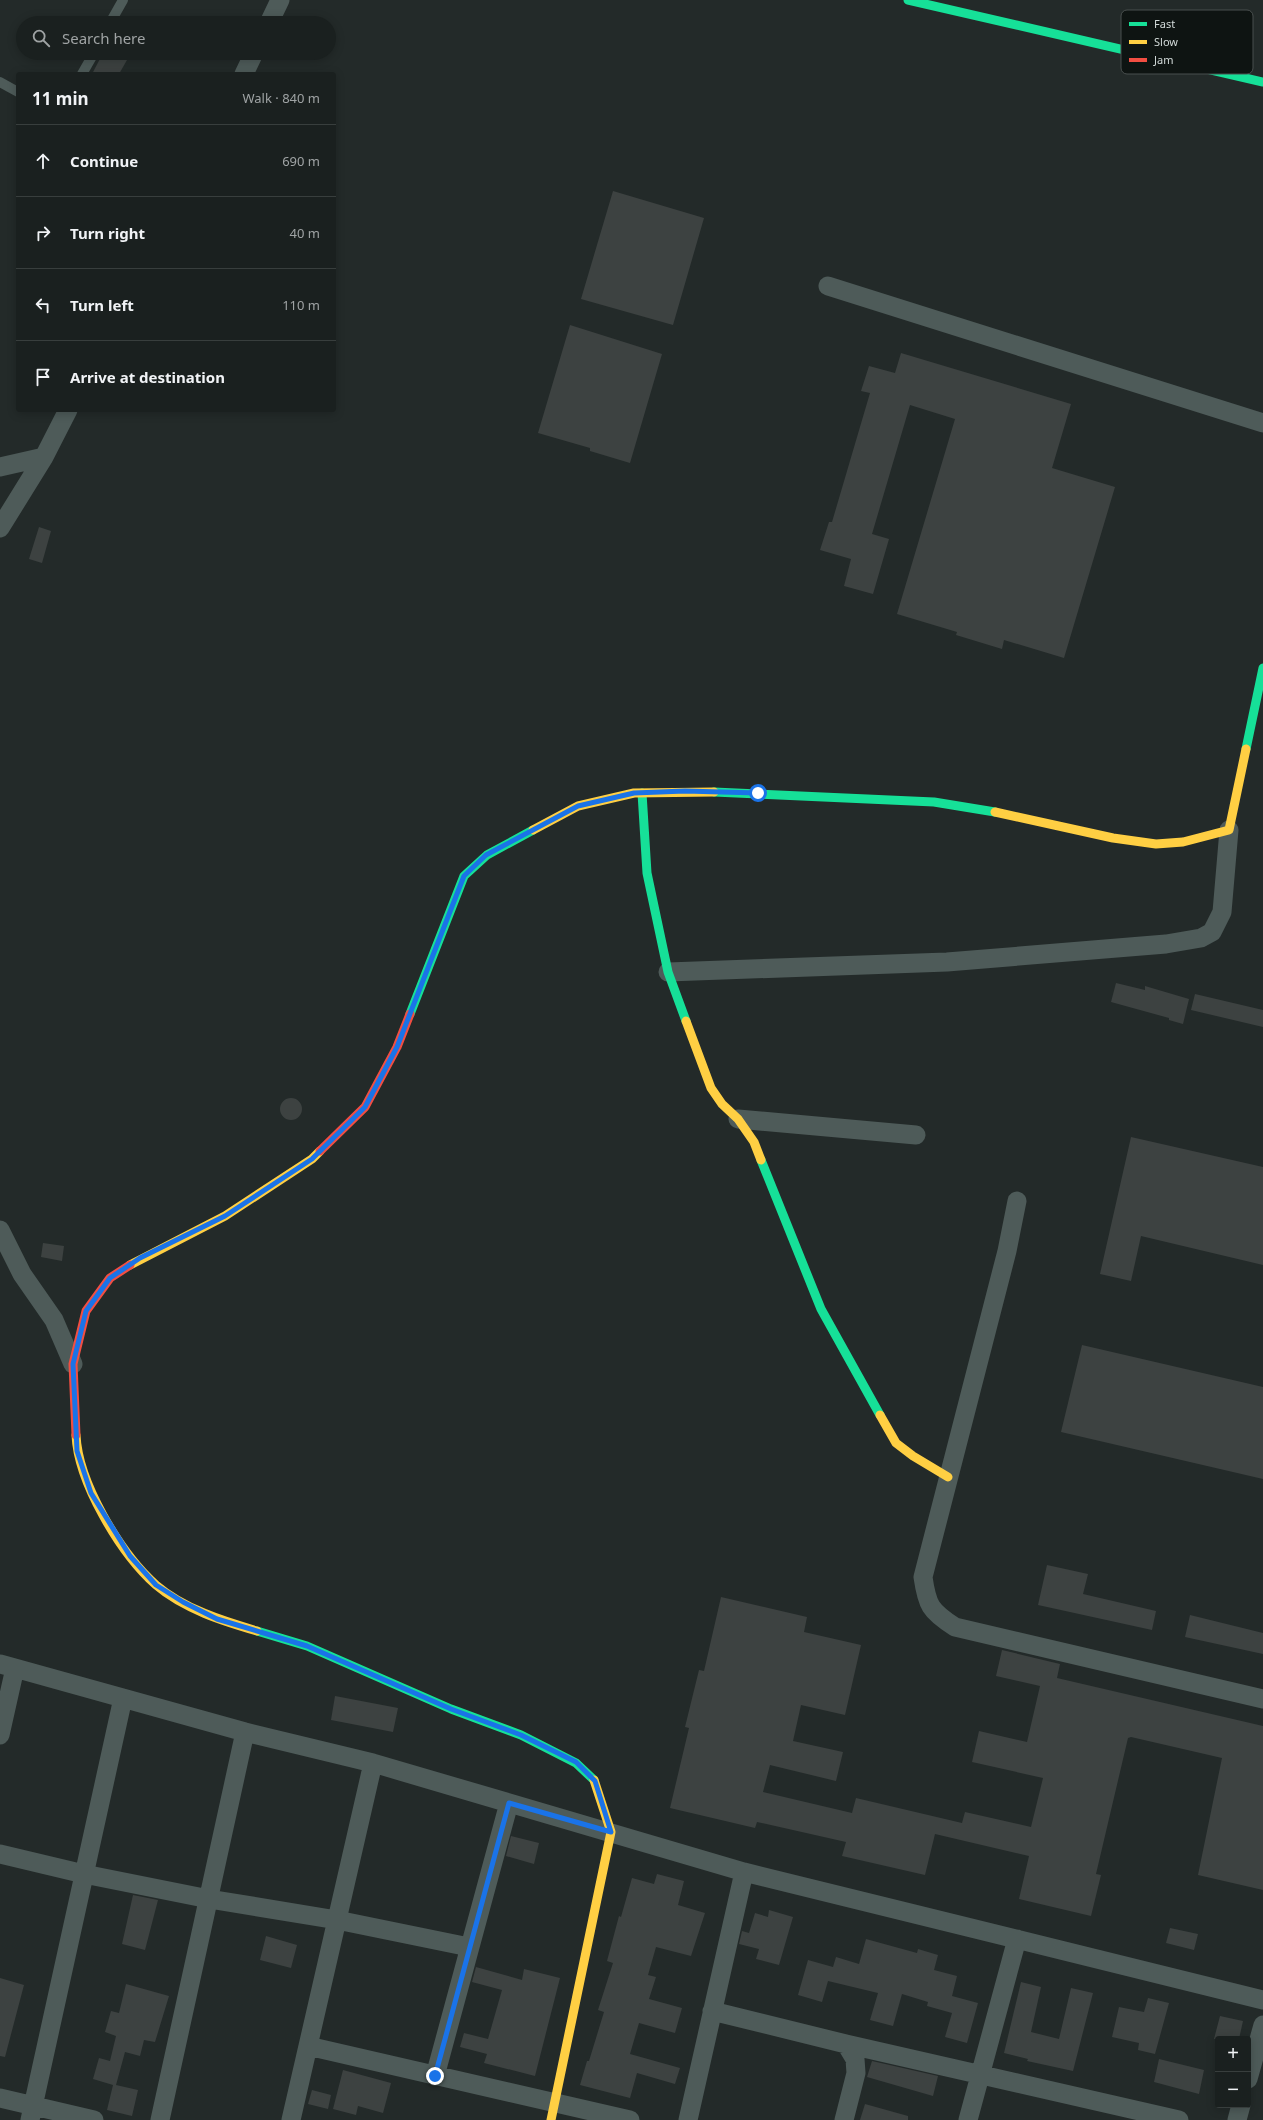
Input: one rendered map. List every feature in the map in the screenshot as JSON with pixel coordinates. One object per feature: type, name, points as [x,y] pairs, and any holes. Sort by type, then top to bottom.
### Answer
[{"type":"street","points":[[272,16],[280,0]]},
{"type":"street","points":[[908,0],[951,5],[1121,47]]},
{"type":"street","points":[[245,72],[251,60]]},
{"type":"street","points":[[1231,74],[1263,82]]},
{"type":"street","points":[[828,286],[1263,423]]},
{"type":"street","points":[[0,528],[44,457],[67,412]]},
{"type":"street","points":[[0,467],[44,457]]},
{"type":"street","points":[[668,972],[947,962],[1166,944],[1201,938],[1212,932],[1222,912],[1229,830],[1263,668]]},
{"type":"street","points":[[552,2112],[611,1832],[595,1781],[576,1762],[521,1735],[451,1709],[307,1646],[217,1619],[183,1602],[156,1585],[130,1556],[91,1493],[77,1451],[73,1364],[86,1311],[110,1278],[140,1258],[225,1216],[312,1159],[365,1107],[397,1047],[464,876],[486,855],[578,806],[642,793],[685,791],[758,793],[934,802],[1002,813],[1113,838],[1156,844],[1183,842],[1229,830]]},
{"type":"street","points":[[642,793],[647,874],[668,972],[711,1088],[722,1104],[738,1119],[754,1142],[821,1309],[896,1443],[913,1456],[948,1477]]},
{"type":"street","points":[[738,1119],[916,1135]]},
{"type":"street","points":[[1017,1201],[1007,1251],[923,1577],[926,1598],[937,1616],[955,1627],[1263,1698]]},
{"type":"street","points":[[0,1230],[22,1274],[54,1320],[73,1364]]},
{"type":"street","points":[[0,1735],[8,1666],[245,1732],[373,1763],[744,1872],[1263,2000]]},
{"type":"street","points":[[32,2113],[123,1698]]},
{"type":"street","points":[[160,2120],[245,1732]]},
{"type":"street","points":[[291,2120],[373,1763]]},
{"type":"street","points":[[435,2076],[509,1803]]},
{"type":"street","points":[[0,1854],[84,1874],[209,1899],[337,1920],[469,1947]]},
{"type":"street","points":[[688,2120],[744,1872]]},
{"type":"street","points":[[968,2120],[1017,1939]]},
{"type":"street","points":[[712,2011],[846,2044],[980,2074],[1112,2113],[1179,2120]]},
{"type":"street","points":[[1250,2072],[1263,2025]]},
{"type":"street","points":[[844,2120],[856,2073],[855,2059],[846,2044]]},
{"type":"street","points":[[308,2046],[435,2076],[552,2112],[630,2120]]},
{"type":"street","points":[[0,2098],[32,2113],[94,2120]]},
{"type":"street","points":[[1237,2120],[1240,2108]]},
{"type":"lane","points":[[114,16],[123,0]]},
{"type":"lane","points":[[83,72],[90,60]]},
{"type":"lane","points":[[0,82],[16,91]]},
{"type":"building","points":[[99,60],[127,60],[120,72],[93,72]]},
{"type":"building","points":[[613,191],[704,218],[673,325],[581,299]]},
{"type":"building","points":[[570,325],[662,354],[630,463],[590,451],[590,448],[538,433]]},
{"type":"building","points":[[901,353],[1071,404],[1052,468],[1115,487],[1064,658],[1004,640],[1002,649],[956,635],[957,632],[897,614],[955,419],[910,405],[872,534],[889,539],[873,594],[844,586],[851,559],[820,550],[829,522],[832,522],[870,393],[861,391],[869,366],[895,373]]},
{"type":"building","points":[[39,527],[51,531],[42,563],[29,559]]},
{"type":"building","points":[[1116,983],[1145,990],[1145,986],[1189,999],[1183,1024],[1169,1020],[1169,1018],[1111,1002]]},
{"type":"building","points":[[1195,994],[1263,1010],[1263,1027],[1191,1010]]},
{"type":"building","points":[[291,1098],[299,1101],[302,1109],[299,1117],[291,1120],[283,1117],[280,1109],[283,1101]]},
{"type":"building","points":[[1131,1137],[1263,1167],[1263,1265],[1141,1236],[1131,1281],[1100,1274]]},
{"type":"building","points":[[43,1243],[64,1246],[62,1261],[41,1257]]},
{"type":"building","points":[[1082,1345],[1263,1387],[1263,1479],[1061,1432]]},
{"type":"building","points":[[1047,1565],[1088,1574],[1083,1594],[1156,1611],[1152,1630],[1038,1605]]},
{"type":"building","points":[[721,1597],[807,1617],[804,1632],[861,1645],[845,1715],[801,1705],[793,1741],[843,1752],[836,1781],[770,1765],[763,1792],[852,1813],[856,1798],[962,1823],[965,1812],[1031,1827],[1043,1778],[972,1762],[979,1731],[1027,1742],[1040,1686],[996,1676],[1002,1650],[1060,1664],[1057,1678],[1263,1726],[1263,1890],[1198,1875],[1222,1758],[1131,1737],[1128,1738],[1096,1874],[1101,1875],[1091,1916],[1019,1899],[1029,1856],[935,1834],[925,1875],[842,1856],[846,1842],[757,1822],[755,1828],[670,1808],[689,1728],[685,1727],[699,1670],[704,1671]]},
{"type":"building","points":[[1190,1615],[1263,1633],[1263,1654],[1185,1637]]},
{"type":"building","points":[[335,1696],[398,1708],[393,1732],[331,1720]]},
{"type":"building","points":[[511,1836],[539,1843],[534,1864],[506,1856]]},
{"type":"building","points":[[657,1874],[684,1881],[678,1905],[705,1913],[691,1956],[656,1947],[648,1975],[656,1977],[649,1999],[682,2008],[675,2033],[639,2023],[630,2054],[680,2068],[675,2084],[637,2073],[630,2098],[580,2085],[604,2012],[598,2010],[613,1963],[607,1961],[619,1916],[621,1917],[632,1878],[654,1884]]},
{"type":"building","points":[[133,1895],[158,1900],[145,1950],[122,1944]]},
{"type":"building","points":[[769,1910],[793,1917],[779,1965],[756,1959],[759,1949],[739,1944],[742,1931],[749,1933],[755,1913],[768,1917]]},
{"type":"building","points":[[1170,1928],[1198,1934],[1194,1950],[1166,1943]]},
{"type":"building","points":[[266,1936],[297,1945],[291,1968],[260,1960]]},
{"type":"building","points":[[866,1939],[917,1953],[918,1949],[938,1955],[934,1970],[957,1976],[952,1996],[978,2003],[967,2043],[945,2037],[952,2013],[927,2006],[928,2002],[902,1994],[893,2026],[870,2020],[878,1993],[828,1981],[822,2002],[798,1995],[808,1960],[833,1967],[836,1957],[859,1964]]},
{"type":"building","points":[[476,1967],[522,1980],[524,1969],[560,1978],[535,2076],[484,2063],[487,2054],[460,2047],[464,2033],[488,2039],[502,1990],[472,1982]]},
{"type":"building","points":[[0,1978],[24,1985],[5,2057],[0,2056]]},
{"type":"building","points":[[1021,1982],[1041,1987],[1031,2032],[1059,2039],[1071,1988],[1093,1993],[1073,2071],[1027,2061],[1028,2059],[1004,2053]]},
{"type":"building","points":[[126,1984],[169,1996],[155,2042],[144,2040],[140,2056],[125,2052],[116,2085],[138,2090],[132,2116],[107,2110],[113,2085],[93,2079],[99,2058],[110,2061],[116,2036],[105,2032],[111,2011],[119,2013]]},
{"type":"building","points":[[1148,1998],[1169,2003],[1155,2054],[1138,2050],[1139,2043],[1112,2037],[1119,2007],[1144,2012]]},
{"type":"building","points":[[1220,2016],[1243,2021],[1240,2036],[1215,2036],[1214,2039]]},
{"type":"building","points":[[1159,2059],[1204,2070],[1199,2094],[1154,2082]]},
{"type":"building","points":[[872,2061],[938,2076],[933,2096],[867,2077]]},
{"type":"building","points":[[343,2070],[391,2083],[383,2113],[358,2106],[356,2115],[333,2109]]},
{"type":"building","points":[[312,2090],[331,2095],[328,2109],[308,2104]]},
{"type":"building","points":[[865,2104],[908,2116],[908,2120],[860,2120]]},
{"type":"traffic: fast","points":[[908,0],[1121,49]]},
{"type":"traffic: fast","points":[[1228,74],[1263,82]]},
{"type":"traffic: fast","points":[[1246,749],[1263,668]]},
{"type":"traffic: fast","points":[[714,792],[934,802],[995,812]]},
{"type":"traffic: fast","points":[[642,793],[647,873],[668,972],[686,1021]]},
{"type":"traffic: fast","points":[[410,1014],[464,876],[487,855],[533,830]]},
{"type":"traffic: fast","points":[[761,1160],[821,1309],[880,1415]]},
{"type":"traffic: fast","points":[[257,1631],[307,1646],[451,1709],[521,1735],[576,1763],[594,1780]]},
{"type":"traffic: slow","points":[[995,812],[1113,838],[1156,844],[1183,842],[1229,830],[1246,749]]},
{"type":"traffic: slow","points":[[533,830],[578,806],[634,793],[714,792]]},
{"type":"traffic: slow","points":[[686,1021],[711,1088],[722,1104],[738,1119],[754,1142],[761,1160]]},
{"type":"traffic: slow","points":[[130,1265],[225,1216],[312,1159],[320,1151]]},
{"type":"traffic: slow","points":[[880,1415],[896,1443],[913,1456],[948,1477]]},
{"type":"traffic: slow","points":[[76,1435],[84,1474],[103,1516],[115,1536],[142,1571],[156,1585],[179,1601],[204,1613],[257,1631]]},
{"type":"traffic: slow","points":[[551,2120],[611,1832],[594,1780]]},
{"type":"traffic: jam","points":[[320,1151],[365,1107],[397,1047],[410,1014]]},
{"type":"traffic: jam","points":[[76,1435],[73,1364],[86,1311],[110,1278],[130,1265]]},
{"type":"route","points":[[435,2076],[509,1803],[611,1832],[595,1781],[576,1762],[521,1735],[451,1709],[368,1674],[307,1646],[217,1619],[183,1602],[156,1585],[130,1556],[91,1493],[77,1451],[73,1364],[76,1348],[86,1311],[110,1278],[140,1258],[225,1216],[312,1159],[365,1107],[397,1047],[448,912],[464,876],[486,855],[578,806],[634,793],[685,791],[758,793]]}]
